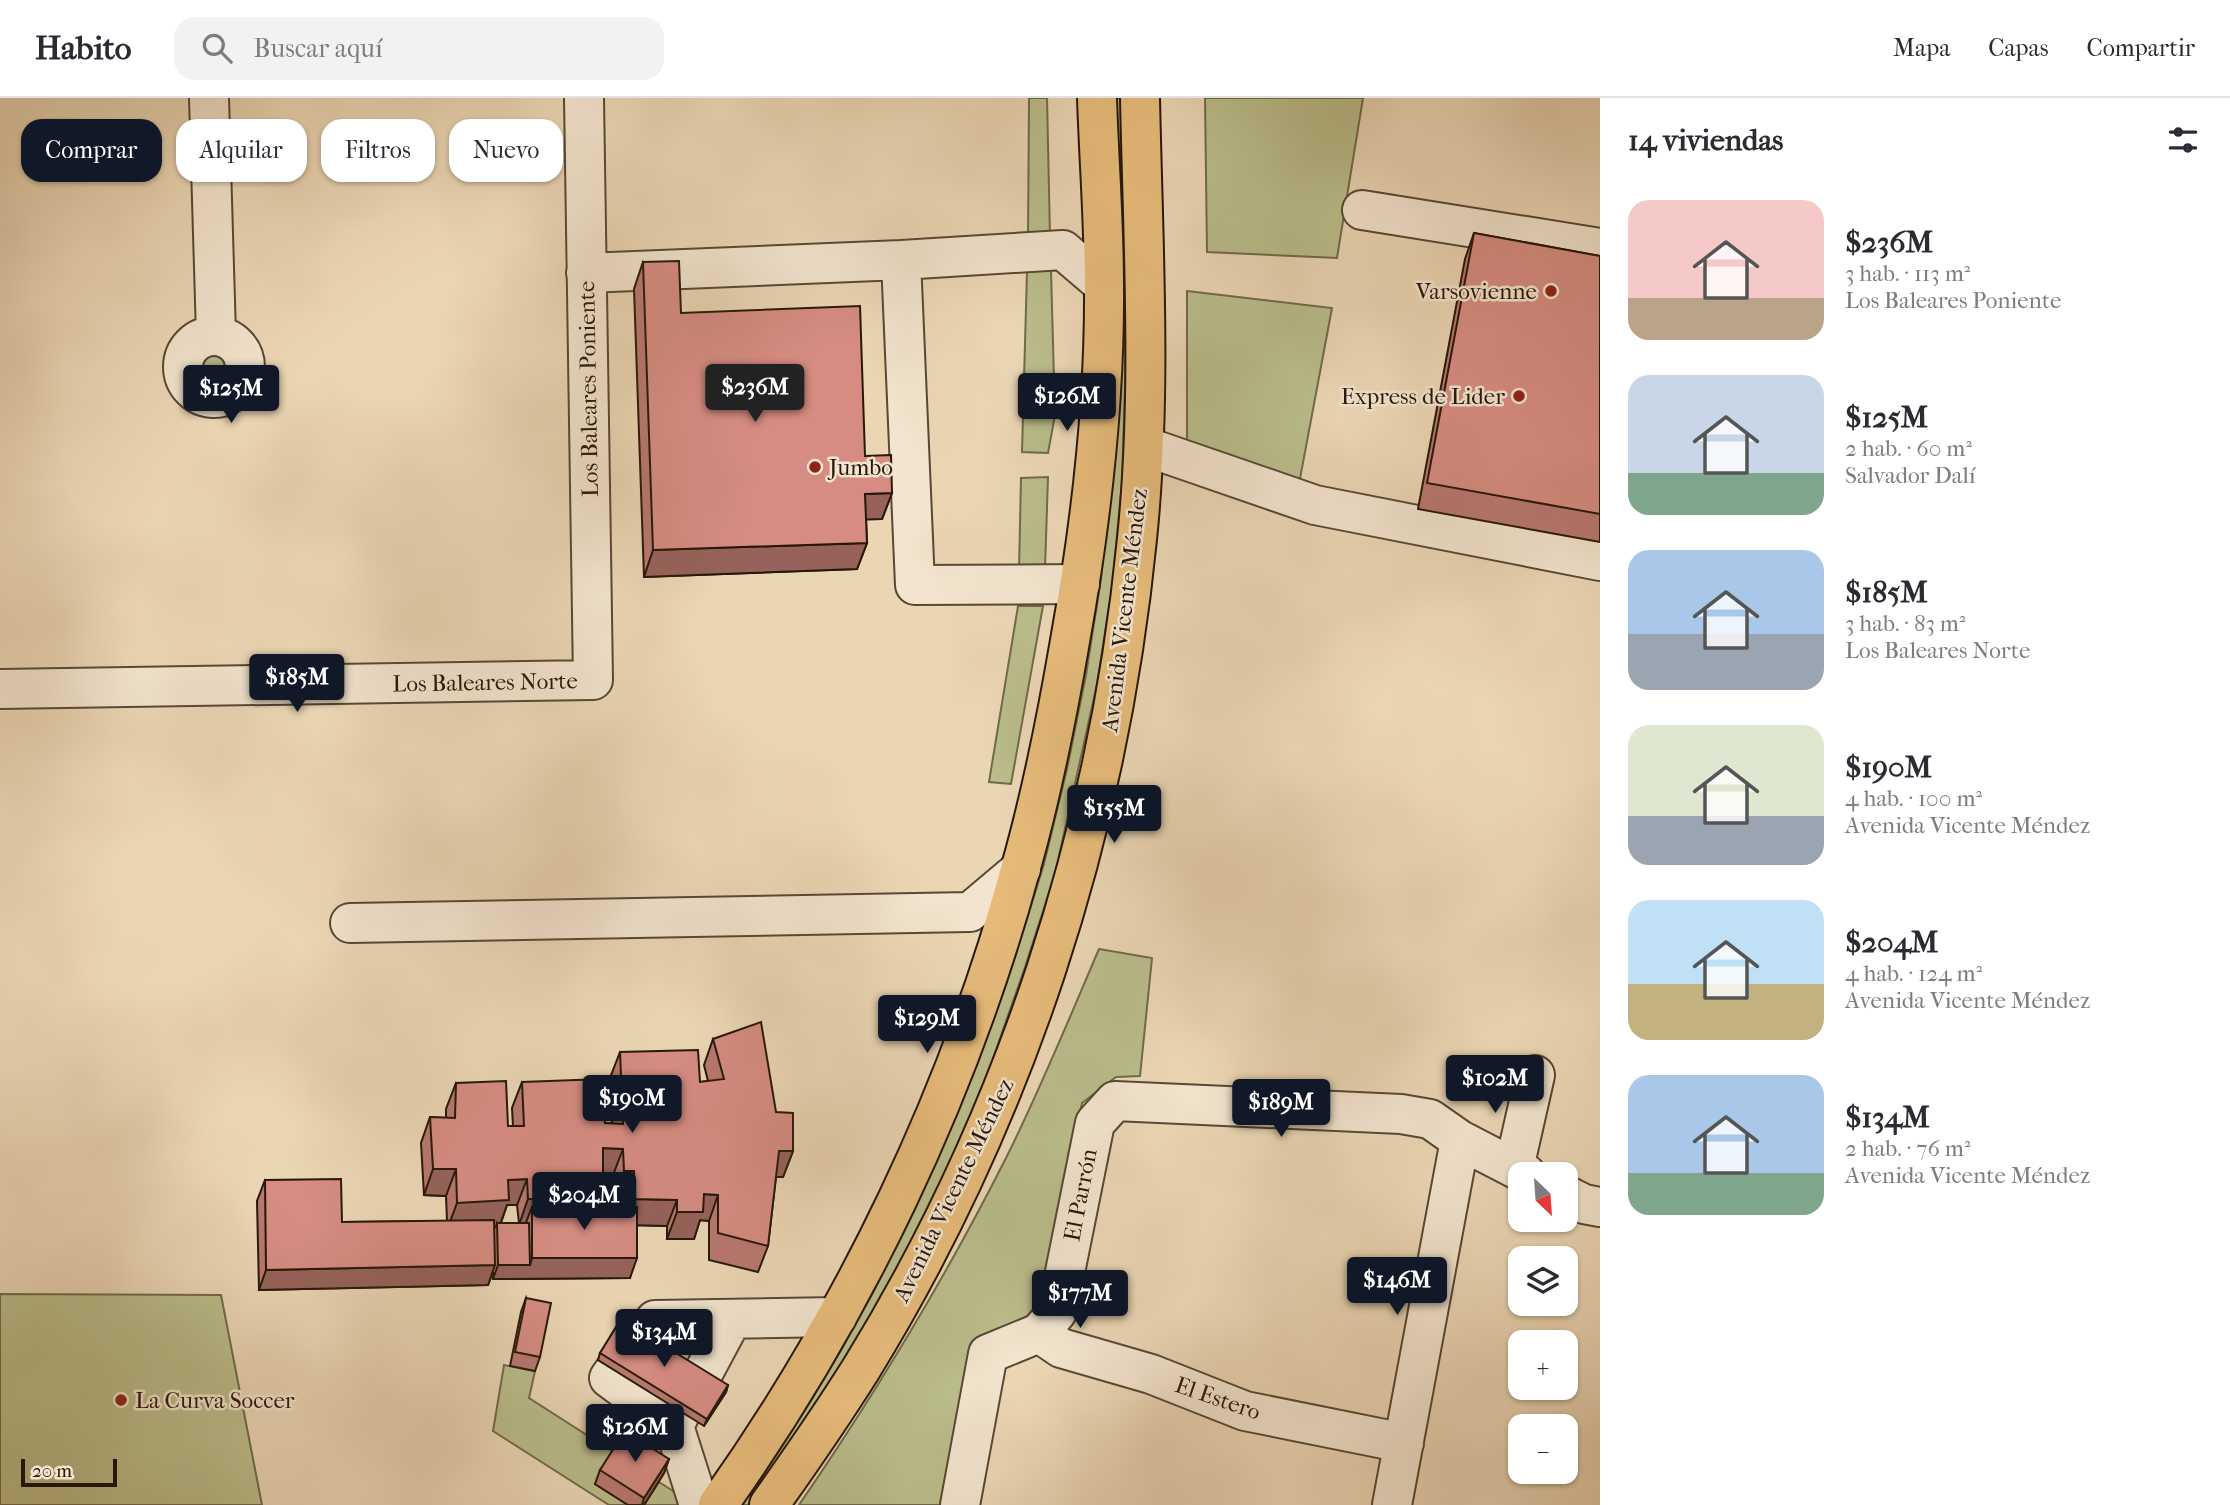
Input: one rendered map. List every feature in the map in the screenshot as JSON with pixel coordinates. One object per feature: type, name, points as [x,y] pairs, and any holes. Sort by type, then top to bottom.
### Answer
[{"type":"main road","name":"Avenida Vicente Méndez","points":[[718,1505],[787,1402],[837,1317],[894,1206],[960,1053],[993,962],[1021,869],[1045,775],[1080,584],[1096,447],[1104,285],[1097,98]]},
{"type":"main road","name":"Avenida Vicente Méndez","points":[[769,1505],[816,1439],[904,1294],[979,1143],[1012,1065],[1043,980],[1093,806],[1127,627],[1144,446],[1140,98]]},
{"type":"street","points":[[209,98],[216,335]]},
{"type":"street","name":"Los Baleares Poniente","points":[[584,98],[593,680]]},
{"type":"street","points":[[1362,210],[1600,248]]},
{"type":"street","points":[[586,273],[901,260],[1063,250],[1104,285]]},
{"type":"street","points":[[901,260],[915,585],[1080,584]]},
{"type":"street","points":[[1144,446],[1315,505],[1600,561]]},
{"type":"street","name":"Los Baleares Norte","points":[[0,690],[593,680]]},
{"type":"street","points":[[351,923],[970,912],[1021,869]]},
{"type":"street","points":[[1521,1162],[1535,1075]]},
{"type":"street","name":"El Parrón","points":[[1039,1333],[1057,1312],[1095,1123],[1115,1101],[1401,1114],[1430,1119],[1460,1140]]},
{"type":"street","points":[[1392,1505],[1460,1140],[1508,1165]]},
{"type":"street","points":[[1578,1201],[1600,1207]]},
{"type":"street","points":[[640,1339],[655,1320],[837,1317]]},
{"type":"street","points":[[701,1377],[732,1319]]},
{"type":"street","points":[[960,1505],[988,1354],[1039,1333]]},
{"type":"street","name":"El Estero","points":[[1039,1333],[1061,1348],[1151,1374],[1245,1411],[1404,1443]]},
{"type":"street","points":[[614,1371],[609,1378],[678,1419],[699,1505]]},
{"type":"green space","points":[[1029,98],[1047,98],[1050,236],[1028,239]]},
{"type":"green space","points":[[1112,98],[1127,98],[1122,482],[1112,588],[1097,684],[1055,874],[991,1064],[956,1153],[867,1328],[755,1505],[736,1505],[900,1229],[945,1141],[1015,957],[1044,864],[1086,675],[1101,579],[1111,473]]},
{"type":"green space","points":[[1205,98],[1363,98],[1337,258],[1207,252]]},
{"type":"green space","points":[[1027,271],[1051,271],[1055,415],[1048,453],[1022,452]]},
{"type":"green space","points":[[1187,291],[1332,308],[1299,484],[1187,472]]},
{"type":"green space","points":[[213,350],[227,355],[232,369],[227,383],[213,388],[199,383],[194,369],[199,355]]},
{"type":"green space","points":[[1048,477],[1045,569],[1019,571],[1021,478]]},
{"type":"green space","points":[[1018,606],[1043,606],[1011,784],[989,782]]},
{"type":"green space","points":[[1099,949],[1152,958],[1140,1076],[1116,1077],[1082,1103],[1044,1299],[1024,1322],[948,1505],[799,1505],[855,1421],[959,1248],[1031,1107]]},
{"type":"green space","name":"La Curva Soccer","points":[[0,1294],[221,1295],[262,1505],[0,1505]]},
{"type":"green space","points":[[504,1365],[535,1371],[529,1398],[615,1453],[595,1484],[628,1505],[609,1505],[493,1431]]},
{"type":"green space","points":[[659,1482],[687,1500],[684,1505],[644,1505]]},
{"type":"building","name":"Express de Lider","points":[[1474,233],[1600,256],[1600,514],[1427,483]]},
{"type":"building","points":[[679,261],[681,313],[860,306],[865,456],[891,455],[892,493],[865,494],[867,543],[653,550],[643,262]]},
{"type":"building","points":[[761,1022],[776,1112],[793,1113],[793,1151],[779,1151],[768,1246],[718,1233],[718,1195],[704,1194],[703,1212],[677,1212],[677,1200],[635,1199],[634,1171],[624,1171],[623,1149],[603,1148],[603,1199],[528,1199],[527,1179],[508,1180],[509,1200],[457,1203],[456,1169],[433,1169],[430,1117],[455,1118],[456,1083],[506,1081],[508,1126],[524,1126],[522,1082],[603,1079],[605,1123],[623,1124],[620,1052],[698,1050],[700,1082],[724,1079],[713,1039]]},
{"type":"building","points":[[341,1179],[342,1222],[494,1220],[495,1265],[266,1270],[265,1180]]},
{"type":"building","points":[[532,1207],[637,1207],[637,1258],[532,1258]]},
{"type":"building","points":[[497,1223],[529,1223],[530,1265],[498,1265]]},
{"type":"building","points":[[526,1298],[551,1303],[540,1357],[515,1352]]},
{"type":"building","points":[[621,1319],[728,1385],[707,1419],[600,1353]]},
{"type":"building","points":[[625,1431],[669,1459],[644,1498],[600,1470]]},
{"type":"place","name":"Varsovienne","points":[[1551,291]]},
{"type":"place","name":"Express de Lider","points":[[1519,396]]},
{"type":"place","name":"Jumbo","points":[[815,467]]},
{"type":"place","name":"La Curva Soccer","points":[[121,1400]]}]
